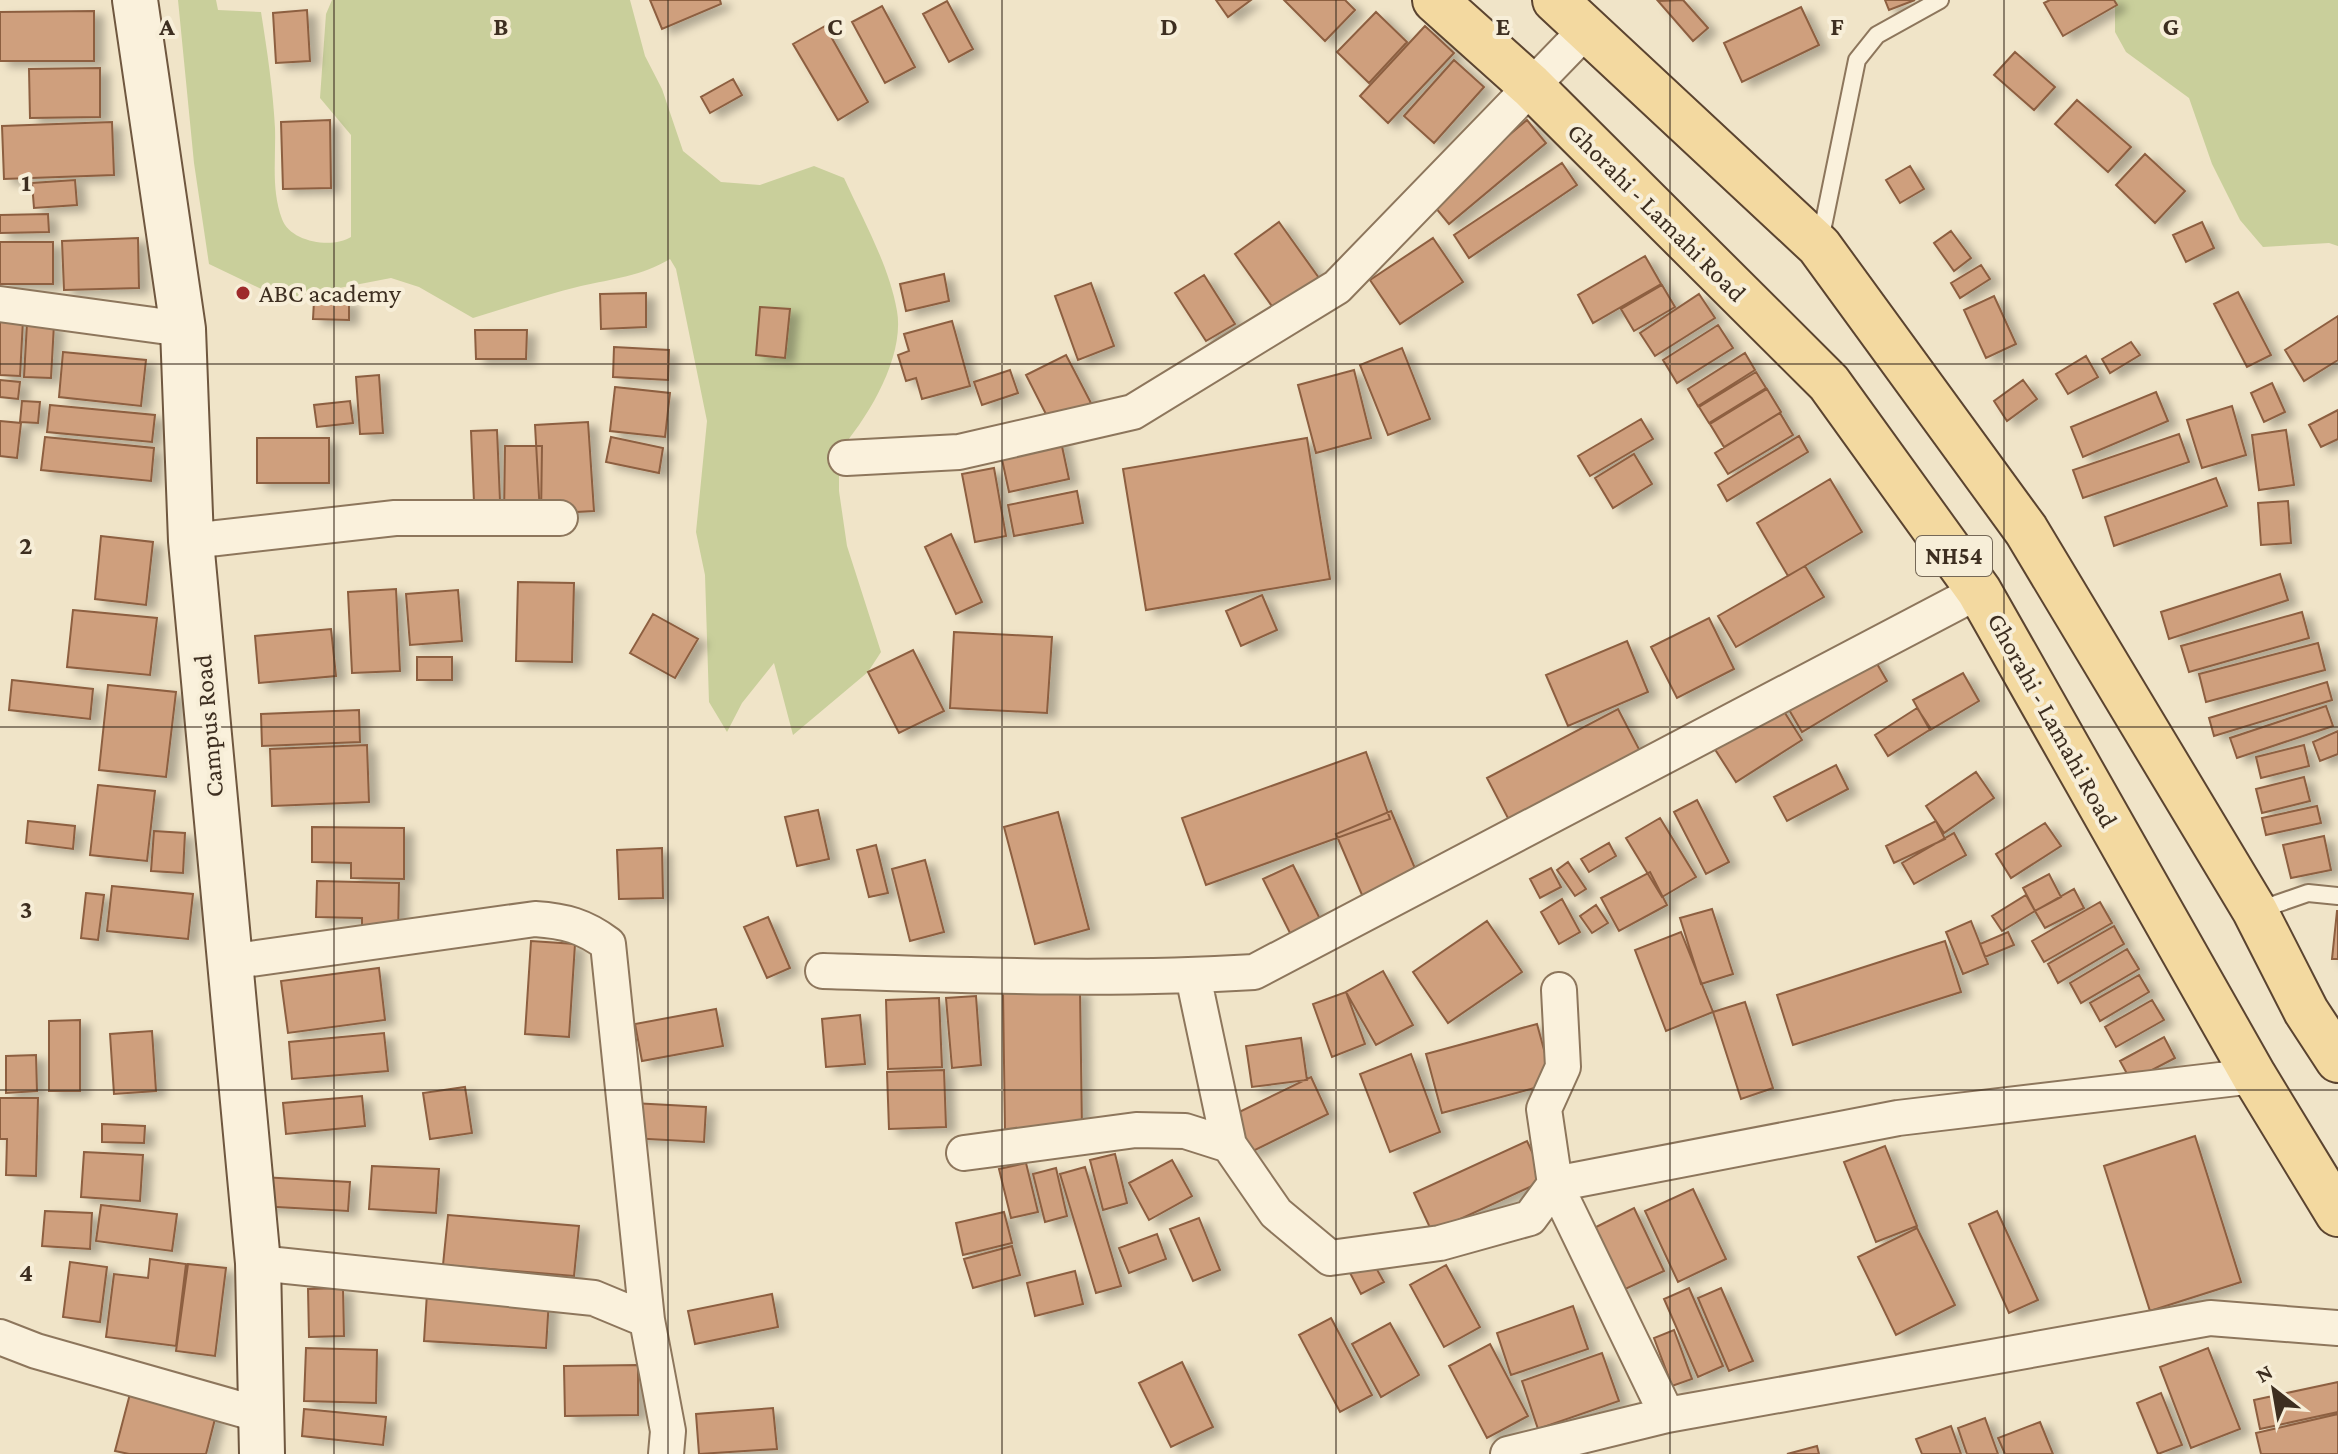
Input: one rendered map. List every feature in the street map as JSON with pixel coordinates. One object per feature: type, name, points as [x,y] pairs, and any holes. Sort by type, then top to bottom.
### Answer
[{"type":"main road","name":"Ghorahi - Lamahi Road","points":[[1435,0],[1531,86],[1829,383],[1979,591],[2254,1076],[2338,1214]]},
{"type":"main road","name":"NH54","points":[[1555,0],[1819,246],[2026,530],[2255,911],[2306,1011],[2338,1060]]},
{"type":"street","name":"Campus Road","points":[[135,0],[183,329],[191,541],[258,1263],[261,1435]]},
{"type":"street","points":[[846,458],[959,452],[1133,412],[1337,287],[1587,29]]},
{"type":"street","points":[[0,304],[183,329]]},
{"type":"street","points":[[191,541],[395,518],[560,518]]},
{"type":"street","points":[[823,971],[1193,976],[1254,972],[1979,591]]},
{"type":"street","points":[[229,962],[535,919],[568,921],[592,932],[608,944],[647,1320],[668,1431],[666,1454]]},
{"type":"street","points":[[1193,976],[1229,1145],[1276,1213],[1330,1258],[1440,1243],[1530,1218],[1555,1184],[1898,1118],[2254,1076]]},
{"type":"street","points":[[1559,990],[1563,1067],[1544,1109],[1555,1184],[1667,1415]]},
{"type":"street","points":[[964,1153],[1136,1130],[1185,1131],[1229,1145]]},
{"type":"street","points":[[258,1263],[594,1298],[647,1320]]},
{"type":"street","points":[[1508,1454],[1667,1415],[2210,1318],[2338,1328]]},
{"type":"street","points":[[0,1337],[261,1435]]},
{"type":"lane","points":[[1819,246],[1857,60],[1877,35],[1940,0]]},
{"type":"lane","points":[[2255,911],[2308,893],[2338,896]]},
{"type":"green space","points":[[178,0],[216,0],[218,10],[261,12],[273,99],[275,185],[279,208],[286,227],[312,241],[343,241],[351,237],[351,135],[320,98],[326,14],[332,0],[630,0],[645,56],[662,89],[683,151],[721,182],[760,185],[814,166],[844,178],[888,277],[897,311],[898,329],[890,367],[882,386],[839,451],[839,491],[847,546],[881,652],[868,672],[793,735],[774,663],[742,703],[727,732],[709,702],[705,575],[696,532],[707,421],[676,269],[670,259],[638,273],[473,318],[419,287],[391,278],[282,299],[209,264],[194,163]]},
{"type":"green space","points":[[2115,0],[2338,0],[2338,246],[2329,243],[2263,247],[2240,220],[2212,164],[2189,98],[2126,52],[2115,32]]},
{"type":"building","points":[[650,0],[720,0],[721,4],[662,29]]},
{"type":"building","points":[[1216,0],[1251,0],[1228,17]]},
{"type":"building","points":[[1284,0],[1345,0],[1355,10],[1325,41]]},
{"type":"building","points":[[1683,0],[1708,28],[1693,41],[1658,1]]},
{"type":"building","points":[[1885,0],[1915,0],[1889,10]]},
{"type":"building","points":[[2050,0],[2114,0],[2117,5],[2063,36],[2044,3]]},
{"type":"building","points":[[947,1],[973,49],[949,62],[923,14]]},
{"type":"building","points":[[882,6],[915,67],[885,83],[852,22]]},
{"type":"building","points":[[1801,7],[1819,45],[1742,82],[1724,43]]},
{"type":"building","points":[[307,10],[310,61],[276,63],[273,13]]},
{"type":"building","points":[[94,11],[94,61],[0,61],[0,12]]},
{"type":"building","points":[[1376,12],[1407,42],[1369,83],[1337,52]]},
{"type":"building","points":[[825,26],[868,102],[838,120],[793,44]]},
{"type":"building","points":[[1425,26],[1454,53],[1388,123],[1360,96]]},
{"type":"building","points":[[2015,52],[2055,87],[2034,110],[1994,75]]},
{"type":"building","points":[[1454,60],[1484,87],[1434,143],[1404,116]]},
{"type":"building","points":[[100,68],[100,117],[30,118],[29,69]]},
{"type":"building","points":[[733,79],[742,95],[710,113],[701,97]]},
{"type":"building","points":[[2077,100],[2131,147],[2108,172],[2055,124]]},
{"type":"building","points":[[330,120],[331,188],[283,189],[281,122]]},
{"type":"building","points":[[1527,120],[1546,143],[1449,224],[1430,201]]},
{"type":"building","points":[[112,122],[114,175],[4,179],[2,126]]},
{"type":"building","points":[[2145,154],[2185,191],[2155,223],[2116,185]]},
{"type":"building","points":[[1562,163],[1577,185],[1469,258],[1454,235]]},
{"type":"building","points":[[1910,166],[1924,189],[1900,203],[1886,180]]},
{"type":"building","points":[[75,180],[77,205],[34,208],[32,183]]},
{"type":"building","points":[[48,214],[49,232],[0,233],[0,215]]},
{"type":"building","points":[[1279,222],[1319,278],[1274,309],[1235,254]]},
{"type":"building","points":[[2202,222],[2214,248],[2186,262],[2173,235]]},
{"type":"building","points":[[1951,231],[1971,258],[1954,271],[1934,243]]},
{"type":"building","points":[[138,238],[139,288],[64,290],[62,241]]},
{"type":"building","points":[[1433,238],[1463,282],[1400,324],[1370,280]]},
{"type":"building","points":[[0,242],[53,242],[53,284],[0,284]]},
{"type":"building","points":[[1645,256],[1661,284],[1593,323],[1578,295]]},
{"type":"building","points":[[1981,265],[1990,279],[1960,298],[1951,283]]},
{"type":"building","points":[[944,274],[949,301],[906,311],[900,284]]},
{"type":"building","points":[[1204,275],[1235,324],[1206,341],[1175,293]]},
{"type":"building","points":[[1091,283],[1114,346],[1078,360],[1055,296]]},
{"type":"building","points":[[1662,285],[1675,307],[1634,331],[1621,309]]},
{"type":"building","points":[[2238,292],[2271,355],[2247,367],[2214,304]]},
{"type":"building","points":[[646,293],[646,327],[601,329],[600,294]]},
{"type":"building","points":[[1699,294],[1715,318],[1655,356],[1640,333]]},
{"type":"building","points":[[1994,296],[2016,344],[1986,358],[1964,310]]},
{"type":"building","points":[[314,301],[349,301],[349,320],[313,319]]},
{"type":"building","points":[[760,307],[790,309],[785,358],[756,355]]},
{"type":"building","points":[[2338,316],[2338,360],[2304,381],[2285,350]]},
{"type":"building","points":[[0,319],[23,320],[20,376],[0,375]]},
{"type":"building","points":[[952,321],[970,386],[922,399],[916,378],[906,381],[898,355],[909,351],[904,334]]},
{"type":"building","points":[[27,323],[54,324],[51,378],[24,377]]},
{"type":"building","points":[[1718,325],[1733,348],[1677,383],[1663,360]]},
{"type":"building","points":[[475,330],[527,330],[526,359],[476,359]]},
{"type":"building","points":[[2131,342],[2140,355],[2110,373],[2102,359]]},
{"type":"building","points":[[614,347],[669,350],[668,380],[613,377]]},
{"type":"building","points":[[1402,348],[1430,419],[1388,435],[1360,365]]},
{"type":"building","points":[[63,352],[146,360],[141,406],[59,397]]},
{"type":"building","points":[[1745,353],[1755,370],[1698,406],[1688,389]]},
{"type":"building","points":[[1066,355],[1091,403],[1051,424],[1026,375]]},
{"type":"building","points":[[2086,356],[2098,377],[2068,394],[2056,374]]},
{"type":"building","points":[[1010,370],[1018,393],[982,405],[974,382]]},
{"type":"building","points":[[1354,370],[1371,438],[1316,453],[1298,385]]},
{"type":"building","points":[[1756,372],[1766,388],[1709,423],[1699,407]]},
{"type":"building","points":[[379,375],[383,433],[360,434],[356,377]]},
{"type":"building","points":[[0,380],[20,382],[18,399],[0,397]]},
{"type":"building","points":[[2023,380],[2037,399],[2007,421],[1994,401]]},
{"type":"building","points":[[2272,383],[2285,412],[2264,422],[2251,393]]},
{"type":"building","points":[[615,387],[670,393],[665,437],[610,431]]},
{"type":"building","points":[[1767,389],[1781,412],[1724,447],[1710,424]]},
{"type":"building","points":[[2156,392],[2168,421],[2083,457],[2071,427]]},
{"type":"building","points":[[22,401],[40,402],[38,423],[20,422]]},
{"type":"building","points":[[350,401],[353,423],[317,427],[314,405]]},
{"type":"building","points":[[50,405],[155,415],[152,442],[47,432]]},
{"type":"building","points":[[2232,406],[2246,455],[2202,468],[2187,420]]},
{"type":"building","points":[[2338,410],[2338,439],[2321,447],[2309,425]]},
{"type":"building","points":[[1780,413],[1793,435],[1728,474],[1715,453]]},
{"type":"building","points":[[1641,419],[1653,439],[1590,476],[1578,456]]},
{"type":"building","points":[[0,421],[21,423],[17,458],[0,456]]},
{"type":"building","points":[[588,422],[594,511],[540,514],[535,425]]},
{"type":"building","points":[[497,430],[500,501],[474,502],[471,431]]},
{"type":"building","points":[[2286,430],[2294,485],[2259,490],[2252,435]]},
{"type":"building","points":[[2179,434],[2189,462],[2083,498],[2073,470]]},
{"type":"building","points":[[1799,436],[1808,452],[1727,501],[1718,485]]},
{"type":"building","points":[[45,437],[154,448],[151,481],[41,470]]},
{"type":"building","points":[[611,437],[663,448],[659,473],[606,462]]},
{"type":"building","points":[[1060,437],[1069,479],[1009,492],[1000,450]]},
{"type":"building","points":[[257,438],[329,438],[329,483],[257,483]]},
{"type":"building","points":[[1307,438],[1330,579],[1146,610],[1123,469]]},
{"type":"building","points":[[505,446],[542,446],[541,518],[504,517]]},
{"type":"building","points":[[1634,454],[1652,484],[1613,508],[1595,478]]},
{"type":"building","points":[[994,468],[1006,536],[975,542],[962,474]]},
{"type":"building","points":[[2216,478],[2227,506],[2114,546],[2105,517]]},
{"type":"building","points":[[1830,479],[1862,532],[1788,576],[1757,523]]},
{"type":"building","points":[[1077,491],[1083,523],[1014,536],[1008,505]]},
{"type":"building","points":[[2288,501],[2291,543],[2261,545],[2258,503]]},
{"type":"building","points":[[951,534],[982,602],[956,614],[925,547]]},
{"type":"building","points":[[101,536],[153,542],[146,605],[95,599]]},
{"type":"building","points":[[1805,566],[1824,597],[1736,647],[1718,616]]},
{"type":"building","points":[[2280,574],[2288,600],[2169,639],[2161,612]]},
{"type":"building","points":[[518,582],[574,583],[572,662],[516,661]]},
{"type":"building","points":[[396,589],[400,671],[352,673],[348,592]]},
{"type":"building","points":[[458,590],[462,641],[410,645],[406,594]]},
{"type":"building","points":[[1262,595],[1277,630],[1241,646],[1226,611]]},
{"type":"building","points":[[73,610],[157,618],[150,675],[67,667]]},
{"type":"building","points":[[2302,612],[2309,638],[2189,672],[2181,646]]},
{"type":"building","points":[[653,614],[698,639],[675,678],[630,653]]},
{"type":"building","points":[[1709,618],[1734,669],[1677,698],[1651,647]]},
{"type":"building","points":[[331,629],[336,676],[259,683],[255,636]]},
{"type":"building","points":[[954,632],[1052,637],[1047,713],[950,708]]},
{"type":"building","points":[[1627,641],[1648,692],[1568,726],[1546,675]]},
{"type":"building","points":[[2318,643],[2325,670],[2206,702],[2199,674]]},
{"type":"building","points":[[1866,645],[1887,681],[1802,732],[1781,696]]},
{"type":"building","points":[[913,650],[944,711],[899,733],[868,672]]},
{"type":"building","points":[[417,657],[452,657],[452,680],[417,680]]},
{"type":"building","points":[[1963,673],[1979,701],[1930,730],[1913,700]]},
{"type":"building","points":[[12,680],[93,689],[90,719],[9,710]]},
{"type":"building","points":[[2327,682],[2332,700],[2214,736],[2209,718]]},
{"type":"building","points":[[108,685],[176,692],[166,777],[99,770]]},
{"type":"building","points":[[1773,694],[1802,740],[1736,782],[1707,737]]},
{"type":"building","points":[[2326,706],[2333,726],[2237,758],[2230,738]]},
{"type":"building","points":[[1917,708],[1931,729],[1888,756],[1875,735]]},
{"type":"building","points":[[1618,709],[1641,753],[1510,822],[1487,778]]},
{"type":"building","points":[[359,710],[360,742],[262,746],[261,714]]},
{"type":"building","points":[[2338,731],[2338,754],[2320,761],[2313,742]]},
{"type":"building","points":[[367,745],[369,802],[272,806],[270,749]]},
{"type":"building","points":[[2304,745],[2309,766],[2261,778],[2256,757]]},
{"type":"building","points":[[1366,752],[1390,819],[1206,885],[1182,818]]},
{"type":"building","points":[[1836,765],[1848,789],[1787,821],[1774,797]]},
{"type":"building","points":[[1976,772],[1994,798],[1944,833],[1926,806]]},
{"type":"building","points":[[2304,777],[2310,801],[2262,813],[2256,789]]},
{"type":"building","points":[[98,785],[155,791],[147,861],[90,855]]},
{"type":"building","points":[[1697,800],[1729,862],[1706,874],[1674,812]]},
{"type":"building","points":[[2317,806],[2321,823],[2266,835],[2262,818]]},
{"type":"building","points":[[818,810],[829,859],[797,866],[785,817]]},
{"type":"building","points":[[1391,811],[1419,878],[1365,902],[1336,834]]},
{"type":"building","points":[[1058,812],[1089,929],[1035,944],[1004,827]]},
{"type":"building","points":[[1660,818],[1696,877],[1662,897],[1626,838]]},
{"type":"building","points":[[28,821],[75,826],[73,849],[26,843]]},
{"type":"building","points":[[1936,821],[1945,839],[1894,863],[1886,846]]},
{"type":"building","points":[[2045,823],[2061,846],[2011,878],[1996,854]]},
{"type":"building","points":[[312,827],[404,828],[404,879],[351,878],[351,863],[312,862]]},
{"type":"building","points":[[154,831],[185,833],[183,873],[151,871]]},
{"type":"building","points":[[1954,833],[1966,855],[1914,884],[1902,863]]},
{"type":"building","points":[[2324,836],[2331,870],[2291,878],[2283,845]]},
{"type":"building","points":[[1609,843],[1616,856],[1589,872],[1581,859]]},
{"type":"building","points":[[876,845],[888,893],[869,897],[857,850]]},
{"type":"building","points":[[662,848],[663,898],[619,899],[617,850]]},
{"type":"building","points":[[925,860],[944,932],[910,941],[892,869]]},
{"type":"building","points":[[1568,862],[1586,889],[1575,896],[1557,870]]},
{"type":"building","points":[[1293,865],[1323,925],[1293,939],[1263,879]]},
{"type":"building","points":[[1551,868],[1561,887],[1540,898],[1530,879]]},
{"type":"building","points":[[1650,872],[1667,905],[1619,931],[1601,898]]},
{"type":"building","points":[[2049,874],[2061,897],[2035,911],[2023,888]]},
{"type":"building","points":[[317,881],[399,883],[398,937],[362,937],[362,918],[316,917]]},
{"type":"building","points":[[112,886],[193,894],[188,939],[107,931]]},
{"type":"building","points":[[2074,889],[2084,908],[2045,928],[2035,911]]},
{"type":"building","points":[[86,893],[104,895],[98,940],[81,938]]},
{"type":"building","points":[[2026,895],[2035,911],[2002,931],[1992,916]]},
{"type":"building","points":[[1562,899],[1580,932],[1559,944],[1541,912]]},
{"type":"building","points":[[2100,902],[2112,923],[2044,962],[2032,941]]},
{"type":"building","points":[[1596,905],[1608,923],[1592,933],[1580,916]]},
{"type":"building","points":[[1712,909],[1733,974],[1701,984],[1680,918]]},
{"type":"building","points":[[2337,911],[2338,959],[2332,959]]},
{"type":"building","points":[[768,917],[790,968],[767,978],[744,927]]},
{"type":"building","points":[[1487,921],[1522,972],[1448,1023],[1413,972]]},
{"type":"building","points":[[1971,921],[1988,964],[1963,974],[1946,932]]},
{"type":"building","points":[[2114,926],[2124,944],[2058,983],[2048,964]]},
{"type":"building","points":[[1681,932],[1713,1012],[1666,1031],[1635,950]]},
{"type":"building","points":[[2008,932],[2014,945],[1985,957],[1980,944]]},
{"type":"building","points":[[531,941],[575,944],[569,1037],[525,1034]]},
{"type":"building","points":[[1945,941],[1961,992],[1793,1045],[1777,995]]},
{"type":"building","points":[[2127,949],[2139,969],[2081,1003],[2070,983]]},
{"type":"building","points":[[379,968],[385,1020],[288,1033],[281,981]]},
{"type":"building","points":[[1383,971],[1413,1025],[1376,1045],[1346,992]]},
{"type":"building","points":[[2139,975],[2149,992],[2100,1021],[2090,1003]]},
{"type":"building","points":[[1080,990],[1082,1130],[1005,1132],[1003,992]]},
{"type":"building","points":[[1346,992],[1365,1044],[1332,1057],[1313,1004]]},
{"type":"building","points":[[976,996],[981,1065],[952,1068],[946,998]]},
{"type":"building","points":[[939,998],[942,1067],[888,1069],[886,1000]]},
{"type":"building","points":[[2152,1000],[2164,1020],[2116,1047],[2105,1027]]},
{"type":"building","points":[[1745,1002],[1773,1088],[1741,1099],[1713,1012]]},
{"type":"building","points":[[716,1009],[723,1046],[642,1061],[635,1024]]},
{"type":"building","points":[[860,1015],[865,1064],[826,1067],[822,1019]]},
{"type":"building","points":[[80,1020],[80,1091],[49,1091],[49,1021]]},
{"type":"building","points":[[1537,1024],[1553,1083],[1442,1113],[1426,1054]]},
{"type":"building","points":[[152,1031],[156,1091],[114,1094],[110,1034]]},
{"type":"building","points":[[384,1033],[388,1071],[292,1079],[289,1042]]},
{"type":"building","points":[[2164,1037],[2175,1058],[2131,1081],[2120,1061]]},
{"type":"building","points":[[1301,1038],[1307,1080],[1252,1087],[1246,1046]]},
{"type":"building","points":[[1411,1054],[1440,1132],[1390,1152],[1360,1074]]},
{"type":"building","points":[[36,1055],[37,1091],[6,1093],[6,1056]]},
{"type":"building","points":[[944,1070],[946,1127],[889,1129],[887,1072]]},
{"type":"building","points":[[1311,1077],[1328,1114],[1249,1153],[1231,1116]]},
{"type":"building","points":[[465,1087],[472,1133],[430,1139],[423,1093]]},
{"type":"building","points":[[362,1096],[365,1126],[286,1134],[283,1103]]},
{"type":"building","points":[[0,1098],[38,1098],[36,1176],[6,1175],[7,1139],[0,1139]]},
{"type":"building","points":[[632,1103],[706,1107],[704,1142],[630,1138]]},
{"type":"building","points":[[102,1124],[145,1126],[144,1143],[102,1142]]},
{"type":"building","points":[[2195,1136],[2241,1282],[2150,1311],[2104,1166]]},
{"type":"building","points":[[1527,1141],[1545,1180],[1432,1232],[1414,1193]]},
{"type":"building","points":[[1885,1146],[1917,1226],[1876,1242],[1844,1162]]},
{"type":"building","points":[[84,1152],[143,1155],[140,1201],[81,1197]]},
{"type":"building","points":[[1115,1154],[1127,1203],[1103,1210],[1090,1160]]},
{"type":"building","points":[[1172,1160],[1192,1196],[1149,1220],[1129,1183]]},
{"type":"building","points":[[1026,1163],[1038,1212],[1011,1218],[999,1169]]},
{"type":"building","points":[[372,1166],[439,1169],[436,1213],[369,1209]]},
{"type":"building","points":[[1085,1167],[1121,1286],[1096,1293],[1060,1174]]},
{"type":"building","points":[[1056,1168],[1067,1216],[1045,1222],[1033,1174]]},
{"type":"building","points":[[261,1177],[350,1182],[348,1211],[259,1206]]},
{"type":"building","points":[[1693,1189],[1726,1259],[1678,1282],[1645,1211]]},
{"type":"building","points":[[101,1205],[177,1214],[172,1251],[96,1241]]},
{"type":"building","points":[[1634,1208],[1664,1271],[1621,1291],[1592,1229]]},
{"type":"building","points":[[45,1211],[92,1213],[90,1249],[42,1246]]},
{"type":"building","points":[[1997,1211],[2038,1300],[2009,1313],[1969,1224]]},
{"type":"building","points":[[1004,1212],[1012,1243],[963,1255],[956,1223]]},
{"type":"building","points":[[448,1215],[579,1226],[574,1276],[443,1265]]},
{"type":"building","points":[[1199,1218],[1220,1270],[1193,1281],[1170,1229]]},
{"type":"building","points":[[1917,1228],[1955,1305],[1896,1335],[1858,1257]]},
{"type":"building","points":[[1157,1234],[1166,1259],[1129,1273],[1119,1248]]},
{"type":"building","points":[[1012,1246],[1020,1275],[973,1288],[964,1259]]},
{"type":"building","points":[[150,1259],[186,1264],[176,1346],[106,1337],[114,1274],[148,1278]]},
{"type":"building","points":[[1371,1259],[1384,1282],[1361,1294],[1349,1271]]},
{"type":"building","points":[[70,1262],[107,1267],[100,1322],[63,1317]]},
{"type":"building","points":[[188,1264],[226,1268],[215,1356],[176,1351]]},
{"type":"building","points":[[1446,1265],[1480,1327],[1444,1347],[1410,1285]]},
{"type":"building","points":[[1075,1271],[1083,1304],[1035,1316],[1027,1283]]},
{"type":"building","points":[[343,1288],[344,1336],[309,1337],[308,1289]]},
{"type":"building","points":[[1689,1288],[1723,1366],[1698,1377],[1664,1299]]},
{"type":"building","points":[[1721,1288],[1753,1361],[1729,1371],[1698,1298]]},
{"type":"building","points":[[427,1293],[549,1299],[546,1348],[424,1341]]},
{"type":"building","points":[[772,1294],[778,1327],[695,1344],[688,1311]]},
{"type":"building","points":[[1573,1306],[1588,1349],[1511,1375],[1497,1333]]},
{"type":"building","points":[[1331,1318],[1372,1395],[1340,1412],[1299,1335]]},
{"type":"building","points":[[1390,1323],[1419,1375],[1381,1397],[1352,1344]]},
{"type":"building","points":[[1674,1330],[1692,1379],[1672,1386],[1654,1338]]},
{"type":"building","points":[[1490,1344],[1528,1416],[1487,1438],[1449,1366]]},
{"type":"building","points":[[306,1348],[377,1350],[376,1403],[304,1401]]},
{"type":"building","points":[[2208,1348],[2240,1429],[2191,1448],[2160,1367]]},
{"type":"building","points":[[1602,1353],[1619,1401],[1538,1429],[1522,1381]]},
{"type":"building","points":[[1182,1362],[1213,1427],[1171,1447],[1139,1383]]},
{"type":"building","points":[[638,1365],[638,1415],[565,1416],[564,1366]]},
{"type":"building","points":[[2338,1382],[2338,1412],[2260,1429],[2254,1400]]},
{"type":"building","points":[[131,1390],[217,1411],[206,1454],[129,1454],[115,1451]]},
{"type":"building","points":[[2161,1393],[2182,1445],[2158,1454],[2137,1403]]},
{"type":"building","points":[[773,1408],[777,1449],[699,1454],[696,1414]]},
{"type":"building","points":[[304,1409],[386,1417],[383,1445],[302,1436]]},
{"type":"building","points":[[2338,1414],[2338,1454],[2261,1454],[2256,1433]]},
{"type":"building","points":[[1985,1418],[1998,1454],[1967,1454],[1958,1428]]},
{"type":"building","points":[[2040,1422],[2053,1454],[2005,1454],[1998,1438]]},
{"type":"building","points":[[1951,1426],[1961,1454],[1922,1454],[1916,1439]]},
{"type":"building","points":[[1817,1446],[1819,1454],[1787,1454]]},
{"type":"place","name":"ABC academy","points":[[243,293]]}]
